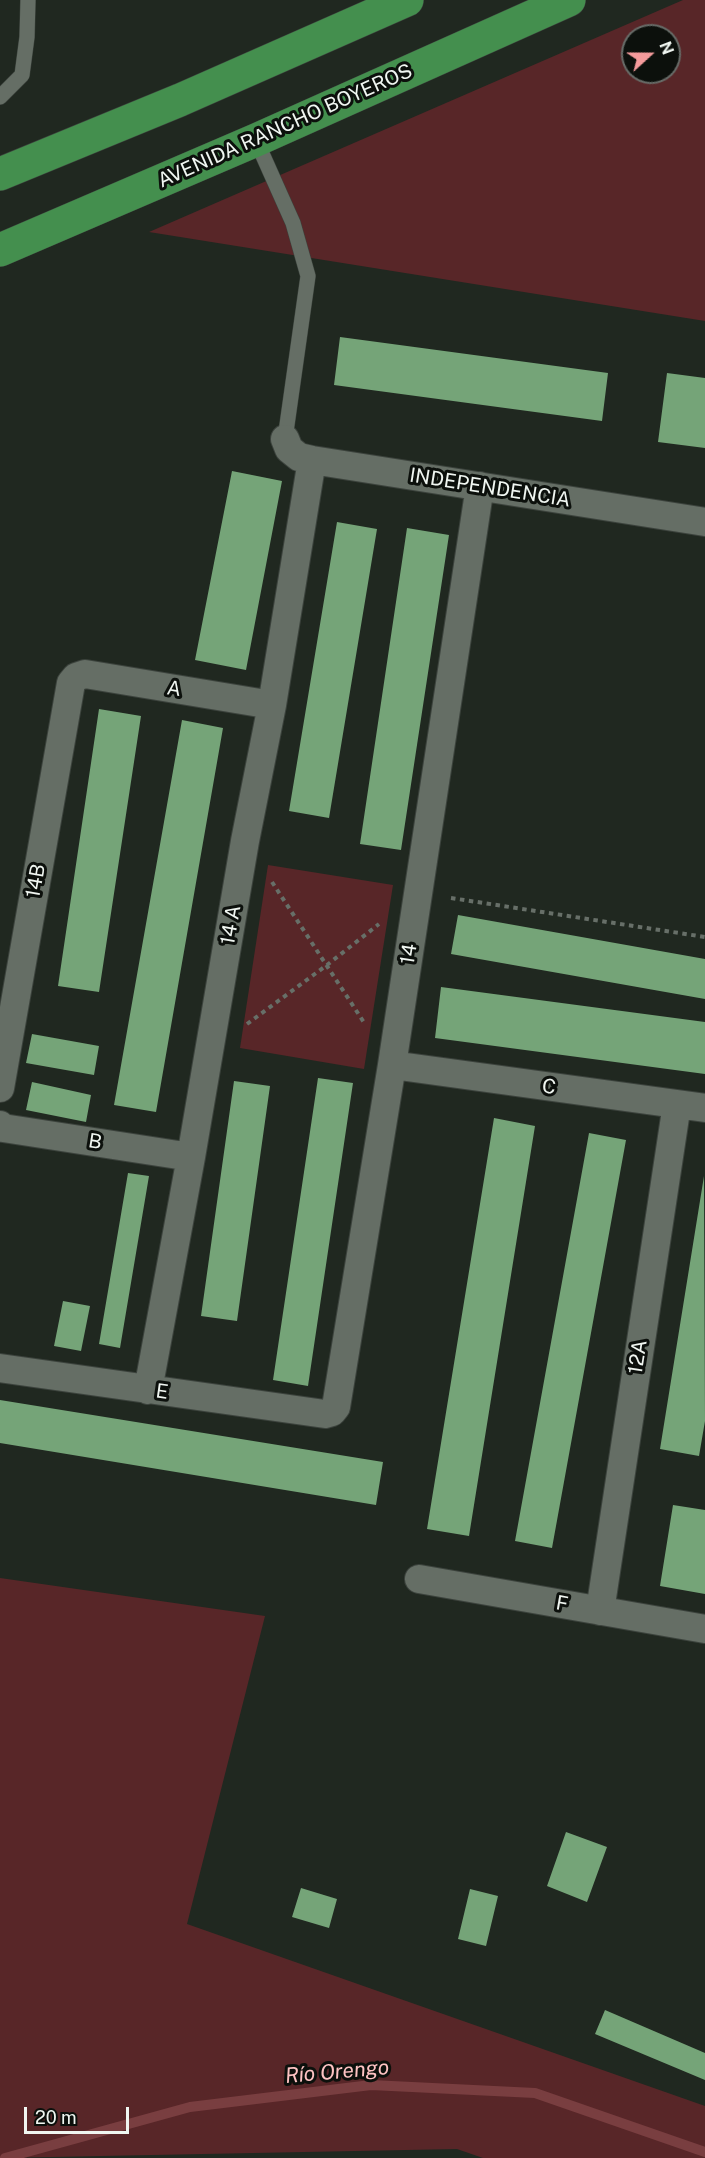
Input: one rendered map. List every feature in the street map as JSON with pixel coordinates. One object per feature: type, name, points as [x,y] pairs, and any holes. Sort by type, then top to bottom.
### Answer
[{"type":"highway","points":[[0,174],[180,100],[407,0]]},
{"type":"highway","name":"AVENIDA RANCHO BOYEROS","points":[[0,250],[256,140],[569,0]]},
{"type":"street","name":"INDEPENDENCIA","points":[[285,438],[289,448],[298,456],[312,460],[705,522]]},
{"type":"street","name":"14 A","points":[[148,1390],[191,1157],[245,841],[273,705],[312,460]]},
{"type":"street","name":"14","points":[[325,1414],[332,1412],[336,1407],[392,1065],[480,486]]},
{"type":"street","name":"A","points":[[76,677],[85,674],[273,705]]},
{"type":"street","name":"14B","points":[[0,1088],[70,684],[76,677]]},
{"type":"street","name":"C","points":[[392,1065],[705,1108]]},
{"type":"street","name":"12A","points":[[600,1611],[677,1104]]},
{"type":"street","name":"B","points":[[0,1125],[3,1128],[191,1157]]},
{"type":"street","name":"E","points":[[0,1368],[325,1414]]},
{"type":"street","name":"F","points":[[419,1580],[705,1629]]},
{"type":"lane","points":[[0,97],[22,75],[27,37],[28,0]]},
{"type":"lane","points":[[256,140],[294,223],[308,276],[285,438]]},
{"type":"path","points":[[245,841],[392,1065]]},
{"type":"shaded area","points":[[683,0],[705,0],[705,321],[149,232],[621,27],[621,84],[681,84],[681,24],[628,24]]},
{"type":"shaded area","points":[[268,865],[393,885],[364,1069],[240,1048]]},
{"type":"shaded area","points":[[0,1578],[265,1616],[187,1924],[705,2106],[705,2158],[483,2158],[457,2149],[0,2158]]},
{"type":"building","points":[[340,337],[608,373],[602,421],[334,385]]},
{"type":"building","points":[[667,373],[705,378],[705,448],[658,442]]},
{"type":"building","points":[[232,471],[282,481],[246,670],[195,660]]},
{"type":"building","points":[[337,522],[377,529],[329,818],[289,811]]},
{"type":"building","points":[[407,528],[449,535],[401,850],[360,844]]},
{"type":"building","points":[[99,709],[141,716],[99,992],[58,986]]},
{"type":"building","points":[[182,720],[223,728],[156,1112],[114,1105]]},
{"type":"building","points":[[458,915],[705,959],[705,999],[451,954]]},
{"type":"building","points":[[441,987],[705,1022],[705,1074],[435,1038]]},
{"type":"building","points":[[32,1034],[99,1046],[94,1075],[26,1063]]},
{"type":"building","points":[[318,1078],[353,1083],[308,1386],[273,1380]]},
{"type":"building","points":[[234,1081],[270,1086],[237,1321],[201,1316]]},
{"type":"building","points":[[32,1082],[91,1095],[86,1122],[26,1110]]},
{"type":"building","points":[[494,1118],[535,1126],[469,1536],[427,1529]]},
{"type":"building","points":[[589,1133],[626,1140],[552,1548],[515,1541]]},
{"type":"building","points":[[128,1173],[149,1176],[120,1348],[99,1344]]},
{"type":"building","points":[[704,1176],[705,1421],[699,1456],[660,1449]]},
{"type":"building","points":[[63,1301],[90,1306],[81,1351],[54,1346]]},
{"type":"building","points":[[0,1400],[383,1462],[376,1505],[0,1443]]},
{"type":"building","points":[[673,1505],[705,1510],[705,1594],[660,1586]]},
{"type":"building","points":[[566,1832],[607,1847],[587,1902],[547,1886]]},
{"type":"building","points":[[301,1888],[337,1899],[329,1928],[292,1917]]},
{"type":"building","points":[[470,1889],[498,1896],[486,1946],[458,1939]]},
{"type":"building","points":[[605,2010],[705,2053],[705,2080],[595,2034]]},
{"type":"waterway","name":"Río Orengo","points":[[5,2158],[190,2107],[371,2085],[535,2093],[705,2152]]}]
